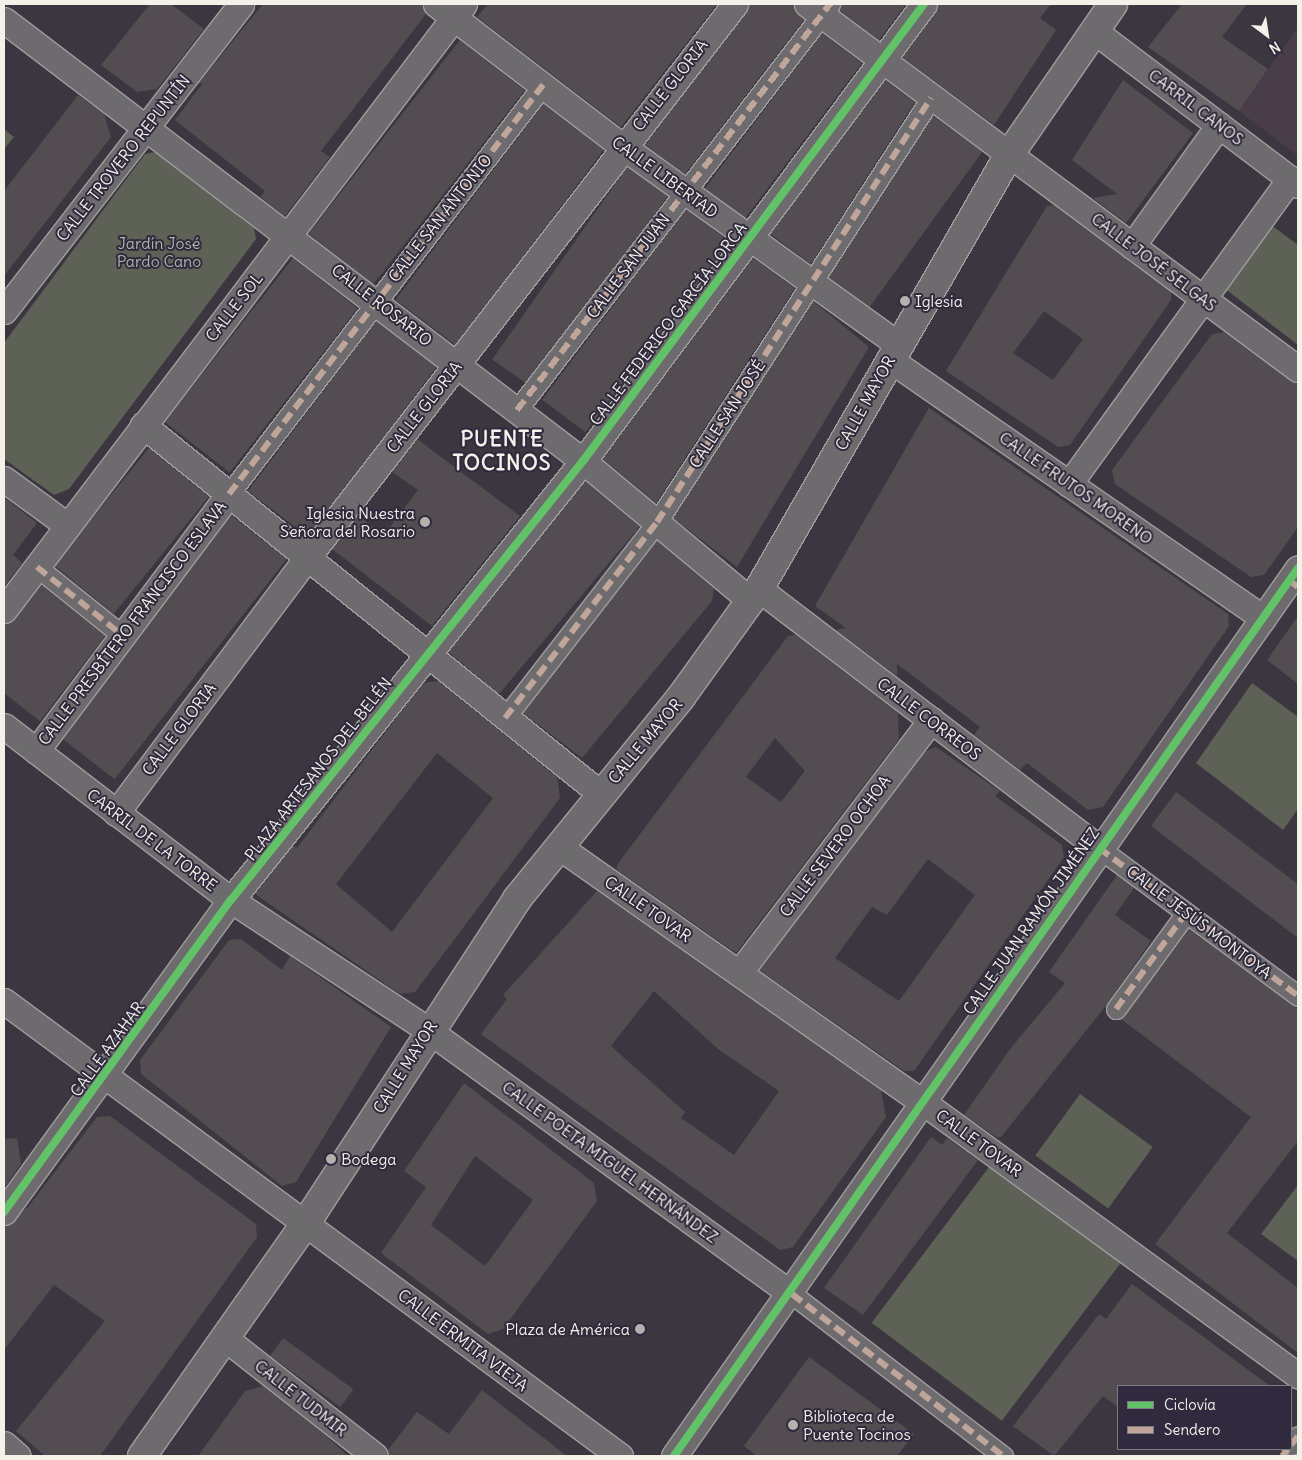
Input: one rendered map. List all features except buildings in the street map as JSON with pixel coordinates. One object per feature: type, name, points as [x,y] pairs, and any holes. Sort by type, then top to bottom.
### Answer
[{"type":"main road","name":"CALLE MAYOR","points":[[142,1456],[306,1223],[428,1030],[558,846],[681,697],[755,595],[893,352],[1009,155],[1093,30],[1113,4]]},
{"type":"street","name":"CALLE TROVERO REPUNTÍN","points":[[4,311],[241,4]]},
{"type":"street","name":"CALLE GLORIA","points":[[116,813],[307,558],[622,146],[735,4]]},
{"type":"street","name":"CALLE FEDERICO GARCÍA LORCA","points":[[426,654],[583,461],[924,4]]},
{"type":"street","name":"CALLE JOSÉ SELGAS","points":[[820,7],[881,61],[1298,369]]},
{"type":"street","name":"CALLE SAN JUAN","points":[[518,410],[685,192],[820,7]]},
{"type":"street","name":"CALLE LIBERTAD","points":[[451,8],[543,86],[622,146],[811,281],[893,352]]},
{"type":"street","name":"CALLE SOL","points":[[4,610],[143,425],[291,234],[451,8]]},
{"type":"street","name":"CALLE ROSARIO","points":[[4,20],[146,128],[291,234],[583,461],[657,522],[755,595]]},
{"type":"street","name":"CARRIL CANOS","points":[[1093,30],[1294,182]]},
{"type":"street","name":"CALLE SAN ANTONIO","points":[[228,494],[375,300],[543,86]]},
{"type":"street","name":"CALLE SAN JOSÉ","points":[[505,718],[657,522],[931,98]]},
{"type":"street","points":[[1132,246],[1220,126]]},
{"type":"street","points":[[1069,484],[1204,300],[1294,182]]},
{"type":"street","name":"CALLE FRUTOS MORENO","points":[[893,352],[1069,484],[1263,618]]},
{"type":"street","points":[[143,425],[601,794]]},
{"type":"street","points":[[4,479],[68,526]]},
{"type":"street","name":"CALLE PRESBÍTERO FRANCISCO ESLAVA","points":[[36,751],[228,494]]},
{"type":"street","points":[[37,566],[123,636]]},
{"type":"street","name":"CALLE JUAN RAMÓN JIMÉNEZ","points":[[792,1294],[920,1100],[1263,618],[1295,578]]},
{"type":"street","name":"CALLE CORREOS","points":[[755,595],[930,720],[1099,848]]},
{"type":"street","name":"PLAZA ARTESANOS DEL BELÉN","points":[[231,900],[426,654]]},
{"type":"street","name":"CALLE SEVERO OCHOA","points":[[739,973],[930,720]]},
{"type":"street","name":"CARRIL DE LA TORRE","points":[[4,726],[231,900],[428,1030]]},
{"type":"street","name":"CALLE TOVAR","points":[[558,846],[920,1100],[1298,1376]]},
{"type":"street","name":"CALLE JESÚS MONTOYA","points":[[1099,848],[1298,996]]},
{"type":"street","name":"CALLE AZAHAR","points":[[4,1212],[105,1077],[231,900]]},
{"type":"street","points":[[1116,1009],[1186,913]]},
{"type":"street","name":"CALLE ERMITA VIEJA","points":[[4,1001],[620,1456]]},
{"type":"street","name":"CALLE POETA MIGUEL HERNÁNDEZ","points":[[428,1030],[792,1294]]},
{"type":"street","points":[[674,1456],[792,1294],[1003,1456]]},
{"type":"street","name":"CALLE TUDMIR","points":[[226,1339],[375,1456]]},
{"type":"street","points":[[4,1444],[18,1456]]},
{"type":"shaded area","points":[[1298,27],[1298,156],[1239,111]]},
{"type":"green space","points":[[4,129],[14,137],[4,149]]},
{"type":"green space","name":"Jardín José Pardo Cano","points":[[155,152],[254,228],[256,239],[69,489],[54,495],[4,459],[4,343],[145,154]]},
{"type":"green space","points":[[1271,225],[1298,245],[1298,345],[1224,288]]},
{"type":"green space","points":[[1252,683],[1298,717],[1298,809],[1283,830],[1196,763]]},
{"type":"green space","points":[[1080,1094],[1153,1147],[1108,1208],[1035,1155]]},
{"type":"green space","points":[[992,1163],[1122,1261],[1002,1421],[872,1323]]},
{"type":"green space","points":[[1298,1185],[1298,1261],[1261,1234]]},
{"type":"marked path","points":[[517,410],[830,4]]},
{"type":"marked path","points":[[229,494],[543,85]]},
{"type":"marked path","points":[[505,718],[657,522],[931,98]]},
{"type":"marked path","points":[[37,567],[123,636]]},
{"type":"marked path","points":[[1289,580],[1298,587]]},
{"type":"marked path","points":[[1099,848],[1298,996]]},
{"type":"marked path","points":[[1116,1009],[1186,913]]},
{"type":"marked path","points":[[792,1294],[1003,1456]]},
{"type":"marked path","points":[[1292,1444],[1298,1436]]},
{"type":"marked path","points":[[1282,1456],[1287,1450]]},
{"type":"cycle path","points":[[4,1212],[231,900],[583,461],[924,4]]},
{"type":"cycle path","points":[[674,1456],[1298,568]]},
{"type":"place","name":"Iglesia","points":[[905,301]]},
{"type":"place","name":"Iglesia Nuestra Señora del Rosario","points":[[425,522]]},
{"type":"place","name":"Bodega","points":[[331,1159]]},
{"type":"place","name":"Plaza de América","points":[[640,1329]]},
{"type":"place","name":"Biblioteca de Puente Tocinos","points":[[793,1425]]},
{"type":"district","name":"PUENTE TOCINOS","points":[[502,451]]}]
